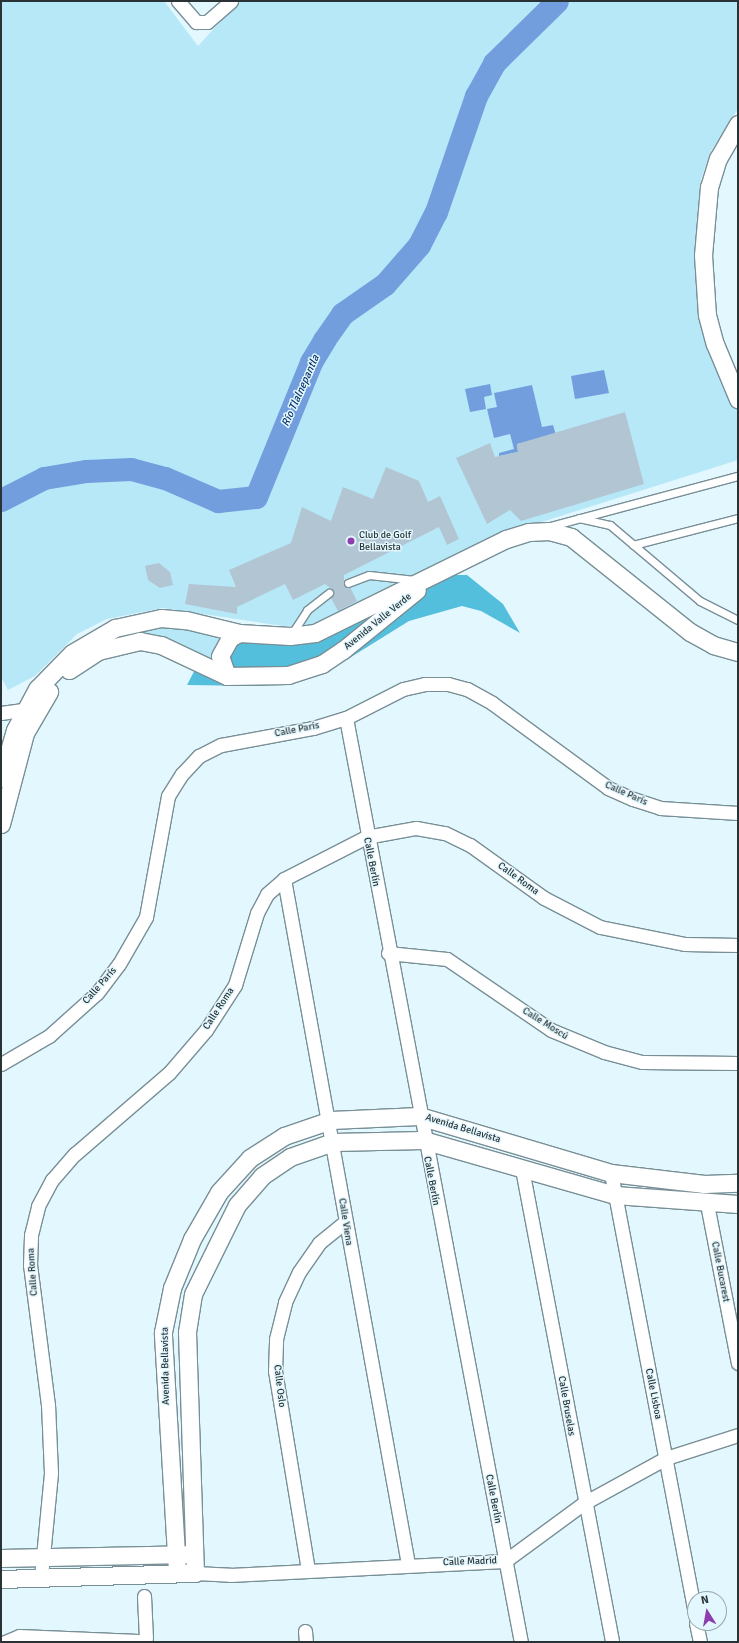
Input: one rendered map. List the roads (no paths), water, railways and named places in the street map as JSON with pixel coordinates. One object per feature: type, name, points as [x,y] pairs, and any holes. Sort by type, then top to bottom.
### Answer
[{"type":"street","points":[[178,1],[196,22],[207,22],[232,1]]},
{"type":"street","points":[[738,124],[718,158],[709,187],[703,255],[707,316],[715,344],[738,399]]},
{"type":"street","name":"Avenida Valle Verde","points":[[1,778],[29,712],[50,673],[72,653],[115,628],[161,618],[186,620],[239,632],[290,636],[315,633],[338,624],[506,539],[529,532],[549,531],[571,537],[690,632],[713,645],[738,652]]},
{"type":"street","name":"Avenida Valle Verde","points":[[1,824],[25,733],[29,712],[58,680],[78,662],[120,644],[140,641],[161,645],[227,676],[288,675],[322,664],[371,630],[439,572]]},
{"type":"street","points":[[227,676],[220,656],[226,642],[239,632]]},
{"type":"street","name":"Calle París","points":[[1,1064],[49,1036],[97,993],[136,939],[146,917],[153,889],[166,802],[182,774],[199,756],[221,745],[346,718],[402,689],[424,684],[448,684],[467,689],[492,703],[608,788],[633,799],[660,808],[738,813]]},
{"type":"street","points":[[1,713],[29,712]]},
{"type":"street","name":"Calle Berlín","points":[[346,718],[366,837],[423,1140],[521,1642]]},
{"type":"street","name":"Calle Roma","points":[[41,1577],[51,1473],[48,1405],[30,1266],[30,1235],[38,1206],[52,1180],[75,1154],[169,1073],[206,1030],[235,985],[257,913],[267,894],[284,879],[366,837],[416,828],[445,833],[470,845],[544,898],[600,927],[685,944],[738,945]]},
{"type":"street","name":"Calle Viena","points":[[284,879],[331,1120],[345,1222],[408,1564]]},
{"type":"street","name":"Calle Moscú","points":[[388,953],[447,959],[551,1030],[604,1052],[642,1062],[738,1063]]},
{"type":"street","name":"Avenida Bellavista","points":[[177,1572],[163,1332],[172,1288],[192,1239],[219,1192],[250,1158],[284,1136],[331,1120],[419,1116],[611,1173],[704,1184],[738,1183]]},
{"type":"street","points":[[195,1565],[187,1332],[193,1294],[237,1205],[262,1176],[290,1157],[333,1142],[423,1140],[616,1195],[707,1204],[738,1204]]},
{"type":"street","name":"Calle Bruselas","points":[[522,1169],[584,1503],[612,1642]]},
{"type":"street","name":"Calle Lisboa","points":[[611,1173],[691,1591]]},
{"type":"street","name":"Calle Bucarest","points":[[707,1204],[738,1363]]},
{"type":"street","name":"Calle Oslo","points":[[308,1570],[275,1371],[276,1339],[285,1302],[299,1272],[319,1243],[345,1222]]},
{"type":"street","name":"Calle Madrid","points":[[195,1565],[216,1574],[408,1564],[505,1561],[584,1503],[666,1458],[738,1435]]},
{"type":"street","points":[[1,1558],[177,1552],[195,1565]]},
{"type":"street","points":[[1,1579],[177,1572],[195,1565]]},
{"type":"street","points":[[6,1642],[19,1636],[145,1641],[144,1596]]},
{"type":"street","points":[[698,1631],[700,1642]]},
{"type":"lane","points":[[529,532],[738,476]]},
{"type":"lane","points":[[577,518],[610,525],[700,601],[738,620]]},
{"type":"lane","points":[[634,545],[738,518]]},
{"type":"lane","points":[[348,583],[369,575],[421,581]]},
{"type":"lane","points":[[290,636],[307,610],[329,593]]},
{"type":"waterway","name":"Río Tlalnepantla","points":[[1,500],[44,478],[86,471],[131,469],[165,478],[218,501],[256,497],[311,362],[324,340],[342,314],[385,284],[419,245],[436,212],[476,96],[494,63],[557,1]]},
{"type":"place","name":"Club de Golf Bellavista","points":[[351,541]]}]
